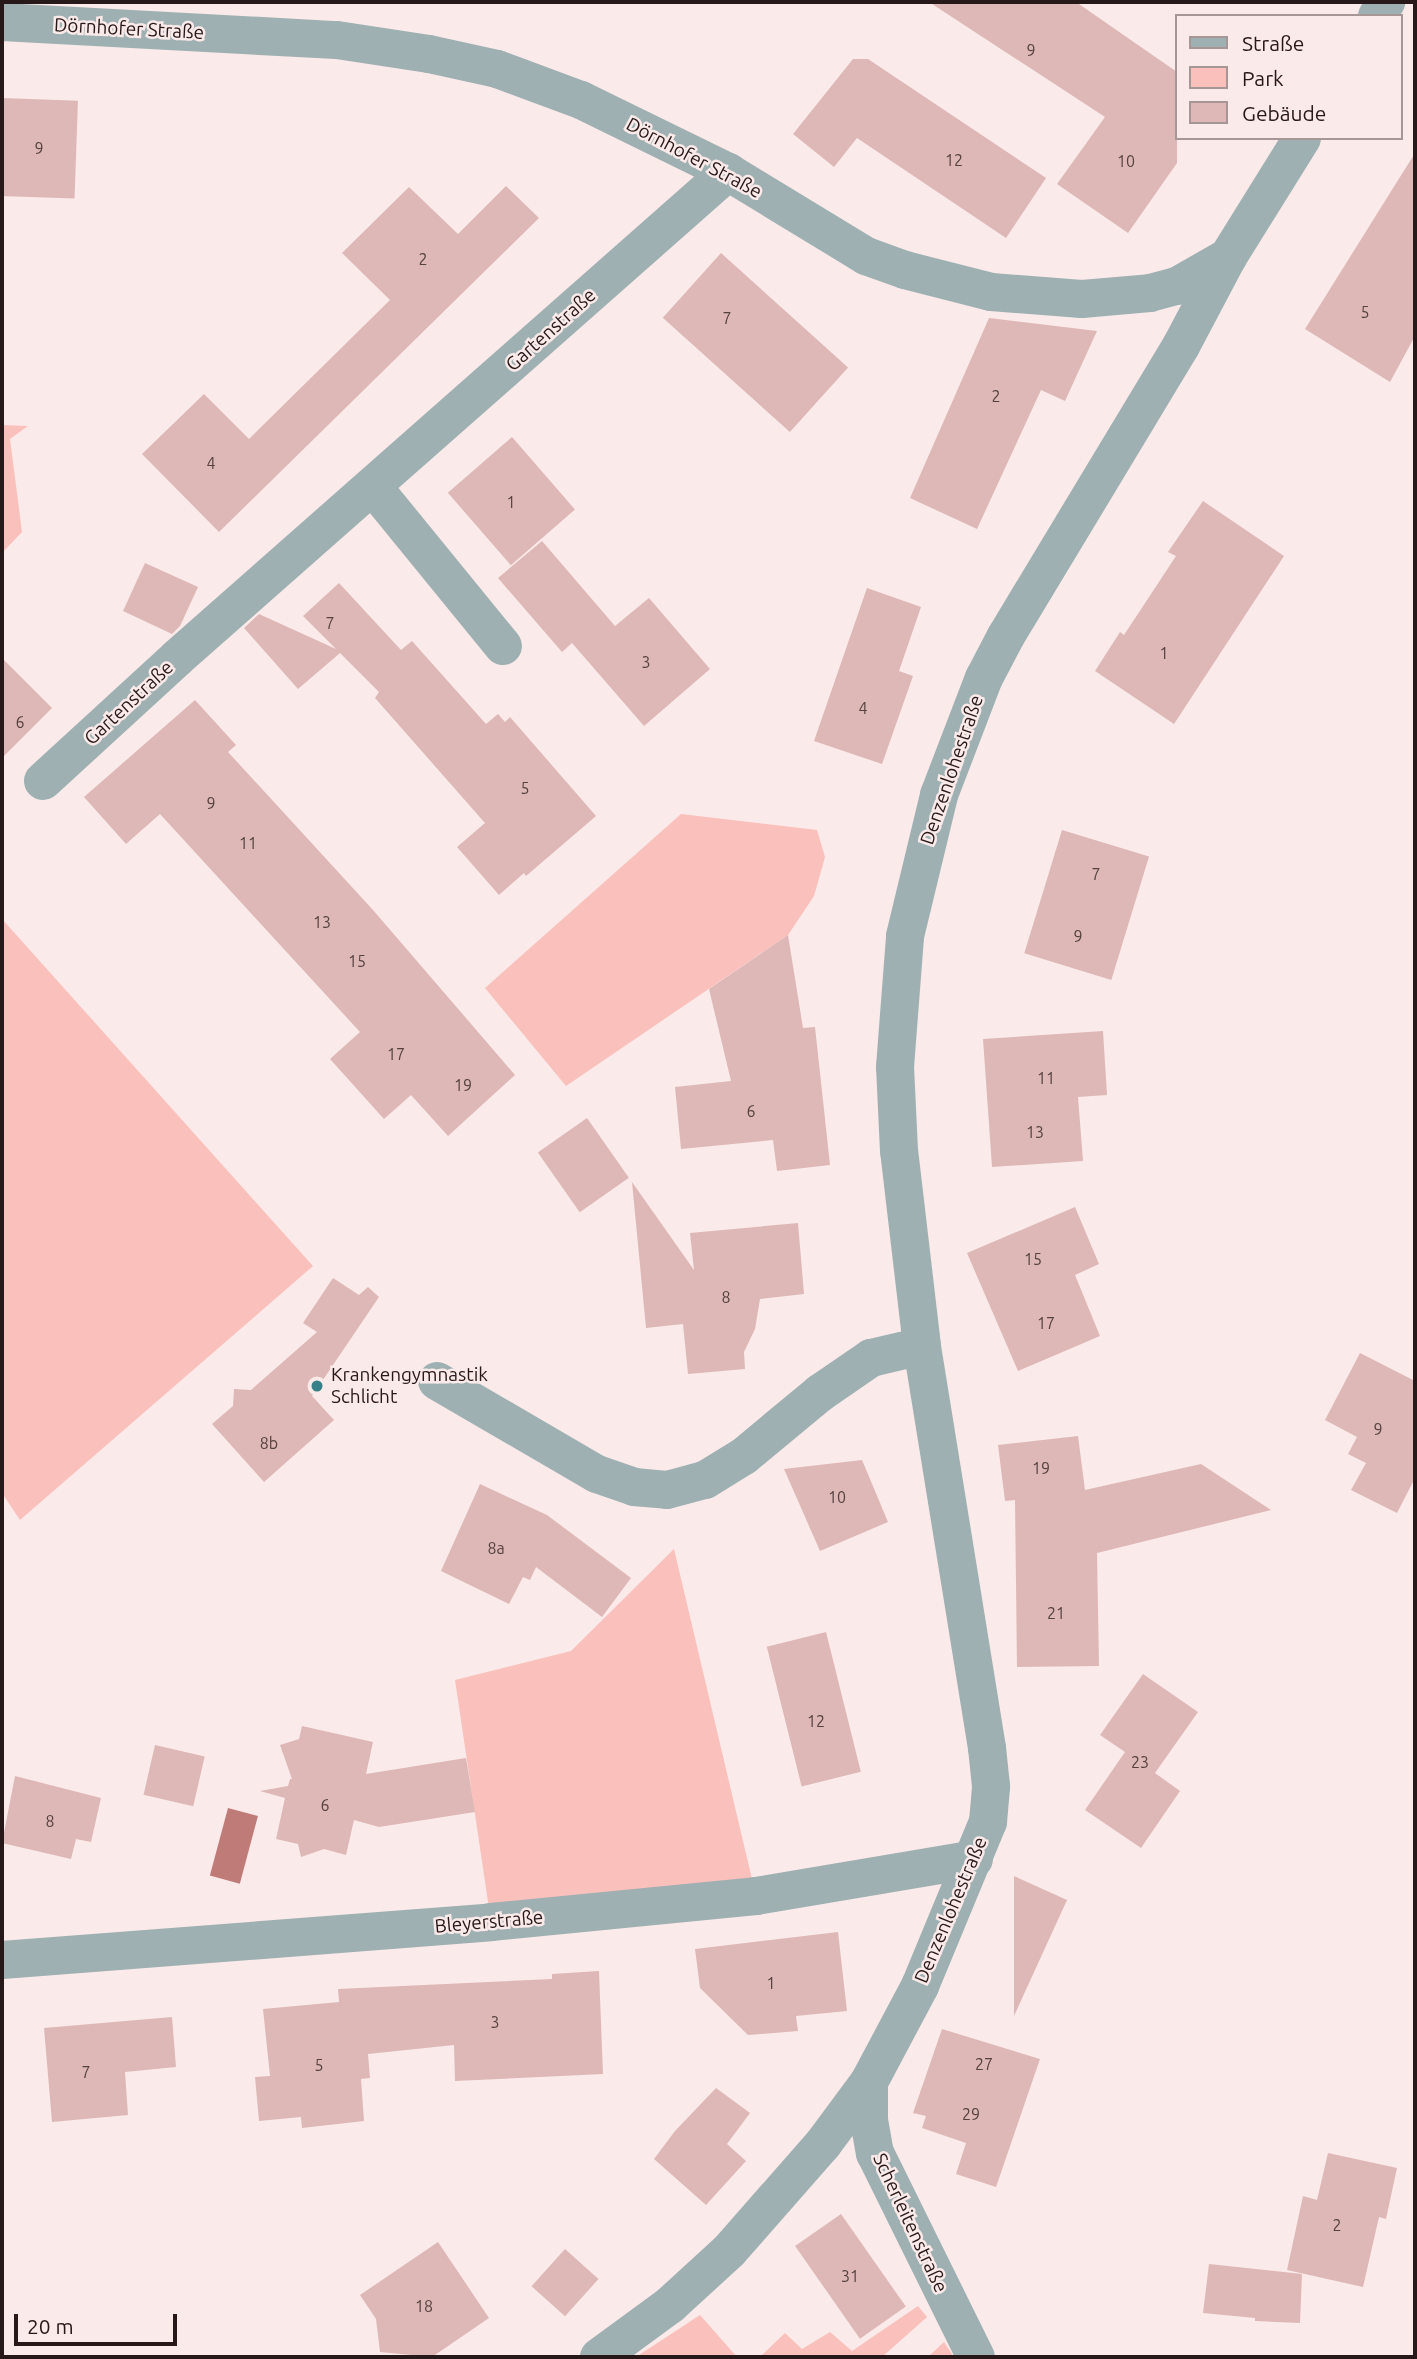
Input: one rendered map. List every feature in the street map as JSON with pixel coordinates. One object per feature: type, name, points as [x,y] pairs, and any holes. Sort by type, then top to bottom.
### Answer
[{"type":"street","name":"Dörnhofer Straße","points":[[2,22],[337,40],[429,54],[497,69],[549,87],[728,172],[866,256],[905,270],[991,292],[1082,299],[1150,293],[1177,286],[1228,257],[1301,140]]},
{"type":"street","name":"Gartenstraße","points":[[43,781],[177,658],[374,488],[728,172]]},
{"type":"street","name":"Denzenlohestraße","points":[[599,2357],[670,2305],[729,2251],[823,2144],[869,2082],[920,1986],[988,1822],[991,1786],[922,1346],[899,1151],[895,1067],[905,936],[939,795],[965,723],[1006,636],[1181,346],[1228,257]]},
{"type":"street","points":[[374,488],[503,646]]},
{"type":"street","points":[[437,1381],[597,1475],[634,1487],[667,1490],[705,1480],[744,1456],[820,1393],[872,1358],[922,1346]]},
{"type":"street","name":"Bleyerstraße","points":[[2,1960],[491,1922],[756,1896],[974,1859]]},
{"type":"street","name":"Scherleitenstraße","points":[[869,2082],[869,2120],[876,2153],[975,2357]]},
{"type":"green space","points":[[2,425],[28,426],[10,439],[22,532],[2,553]]},
{"type":"green space","points":[[681,814],[817,830],[825,857],[814,896],[788,935],[566,1086],[485,988]]},
{"type":"green space","points":[[2,919],[313,1266],[20,1520],[2,1493]]},
{"type":"green space","points":[[674,1549],[756,1896],[491,1922],[455,1680],[571,1651]]},
{"type":"green space","points":[[918,2306],[927,2317],[882,2357],[760,2357],[785,2333],[802,2349],[830,2332],[852,2351]]},
{"type":"green space","points":[[700,2315],[737,2357],[636,2357]]},
{"type":"green space","points":[[944,2342],[954,2357],[928,2357]]},
{"type":"shaded area","points":[[228,1808],[258,1816],[240,1884],[210,1876]]},
{"type":"building","points":[[929,2],[1076,2],[1176,71],[1177,163],[1128,233],[1057,184],[1105,117]]},
{"type":"building","points":[[853,59],[868,59],[1046,178],[1006,238],[857,138],[834,167],[793,134]]},
{"type":"building","points":[[2,98],[78,101],[75,199],[2,196]]},
{"type":"building","points":[[1415,153],[1415,336],[1390,382],[1305,329]]},
{"type":"building","points":[[506,186],[539,218],[219,532],[142,454],[204,394],[249,439],[390,300],[342,253],[409,187],[458,234]]},
{"type":"building","points":[[721,253],[848,367],[790,432],[663,318]]},
{"type":"building","points":[[989,318],[1097,331],[1065,401],[1041,390],[977,529],[910,498]]},
{"type":"building","points":[[512,437],[575,509],[511,565],[448,493]]},
{"type":"building","points":[[1203,501],[1284,556],[1174,724],[1095,671],[1120,632],[1124,635],[1176,556],[1168,552]]},
{"type":"building","points":[[542,541],[615,626],[649,598],[710,669],[644,726],[572,643],[562,652],[498,578]]},
{"type":"building","points":[[145,563],[198,587],[180,626],[172,634],[123,611]]},
{"type":"building","points":[[339,583],[401,650],[412,641],[486,724],[498,714],[505,722],[510,717],[596,816],[526,876],[524,873],[499,895],[457,847],[485,823],[375,698],[379,692],[340,653],[298,689],[244,628],[259,614],[336,649],[303,616]]},
{"type":"building","points":[[867,588],[921,607],[899,671],[913,676],[882,764],[814,741]]},
{"type":"building","points":[[2,658],[52,708],[2,758]]},
{"type":"building","points":[[195,700],[236,745],[228,752],[373,910],[515,1075],[448,1136],[411,1095],[384,1119],[330,1059],[360,1032],[160,814],[126,844],[84,797]]},
{"type":"building","points":[[1062,830],[1149,857],[1111,980],[1024,953]]},
{"type":"building","points":[[788,935],[803,1028],[815,1027],[830,1165],[777,1171],[773,1140],[681,1149],[675,1087],[731,1081],[709,989]]},
{"type":"building","points":[[1103,1031],[1107,1095],[1078,1097],[1083,1161],[992,1167],[983,1039]]},
{"type":"building","points":[[587,1118],[629,1178],[580,1212],[538,1152]]},
{"type":"building","points":[[632,1182],[694,1270],[690,1233],[798,1223],[804,1294],[760,1299],[755,1329],[744,1352],[745,1369],[688,1374],[683,1324],[646,1328]]},
{"type":"building","points":[[1075,1207],[1099,1264],[1075,1275],[1100,1336],[1018,1371],[967,1253]]},
{"type":"building","points":[[333,1278],[359,1295],[368,1287],[379,1297],[312,1396],[334,1420],[264,1482],[212,1424],[233,1406],[234,1389],[251,1390],[317,1332],[303,1323]]},
{"type":"building","points":[[1360,1353],[1415,1381],[1415,1478],[1397,1513],[1351,1490],[1366,1463],[1348,1454],[1357,1437],[1325,1420]]},
{"type":"building","points":[[1078,1436],[1085,1490],[1201,1464],[1271,1510],[1097,1553],[1099,1666],[1017,1667],[1015,1500],[1005,1501],[998,1445]]},
{"type":"building","points":[[862,1460],[888,1522],[820,1551],[784,1469]]},
{"type":"building","points":[[480,1484],[547,1515],[631,1578],[602,1617],[536,1567],[530,1580],[523,1577],[509,1604],[441,1571]]},
{"type":"building","points":[[826,1632],[861,1772],[802,1786],[767,1647]]},
{"type":"building","points":[[1143,1674],[1198,1712],[1155,1773],[1180,1791],[1141,1848],[1085,1810],[1125,1752],[1100,1735]]},
{"type":"building","points":[[302,1726],[373,1742],[366,1774],[466,1758],[475,1812],[379,1827],[354,1820],[346,1855],[324,1849],[301,1857],[298,1844],[276,1839],[285,1798],[260,1791],[288,1786],[292,1779],[280,1745],[299,1739]]},
{"type":"building","points":[[155,1745],[205,1756],[193,1806],[144,1795]]},
{"type":"building","points":[[15,1776],[101,1798],[91,1842],[76,1839],[71,1859],[2,1843]]},
{"type":"building","points":[[1014,1876],[1067,1900],[1014,2016]]},
{"type":"building","points":[[838,1932],[847,2011],[796,2016],[798,2031],[748,2035],[700,1988],[695,1949]]},
{"type":"building","points":[[599,1971],[603,2074],[455,2081],[454,2045],[368,2054],[370,2078],[361,2079],[364,2121],[302,2128],[301,2117],[259,2121],[255,2077],[270,2076],[263,2009],[339,2002],[338,1989],[552,1979],[552,1974]]},
{"type":"building","points":[[172,2017],[176,2067],[125,2072],[128,2115],[52,2122],[44,2028]]},
{"type":"building","points":[[942,2029],[1040,2059],[996,2187],[956,2174],[966,2143],[922,2128],[926,2116],[913,2113]]},
{"type":"building","points":[[716,2088],[750,2113],[727,2144],[746,2161],[706,2205],[654,2159],[675,2131]]},
{"type":"building","points":[[1328,2153],[1397,2168],[1386,2219],[1379,2217],[1363,2287],[1287,2270],[1303,2196],[1317,2200]]},
{"type":"building","points":[[841,2214],[906,2307],[860,2339],[795,2246]]},
{"type":"building","points":[[438,2242],[489,2318],[432,2357],[380,2352],[376,2319],[360,2295]]},
{"type":"building","points":[[565,2249],[598,2279],[565,2316],[532,2286]]},
{"type":"building","points":[[1209,2264],[1302,2274],[1300,2323],[1255,2321],[1255,2318],[1203,2313]]},
{"type":"place","name":"Krankengymnastik Schlicht","points":[[317,1386]]}]
